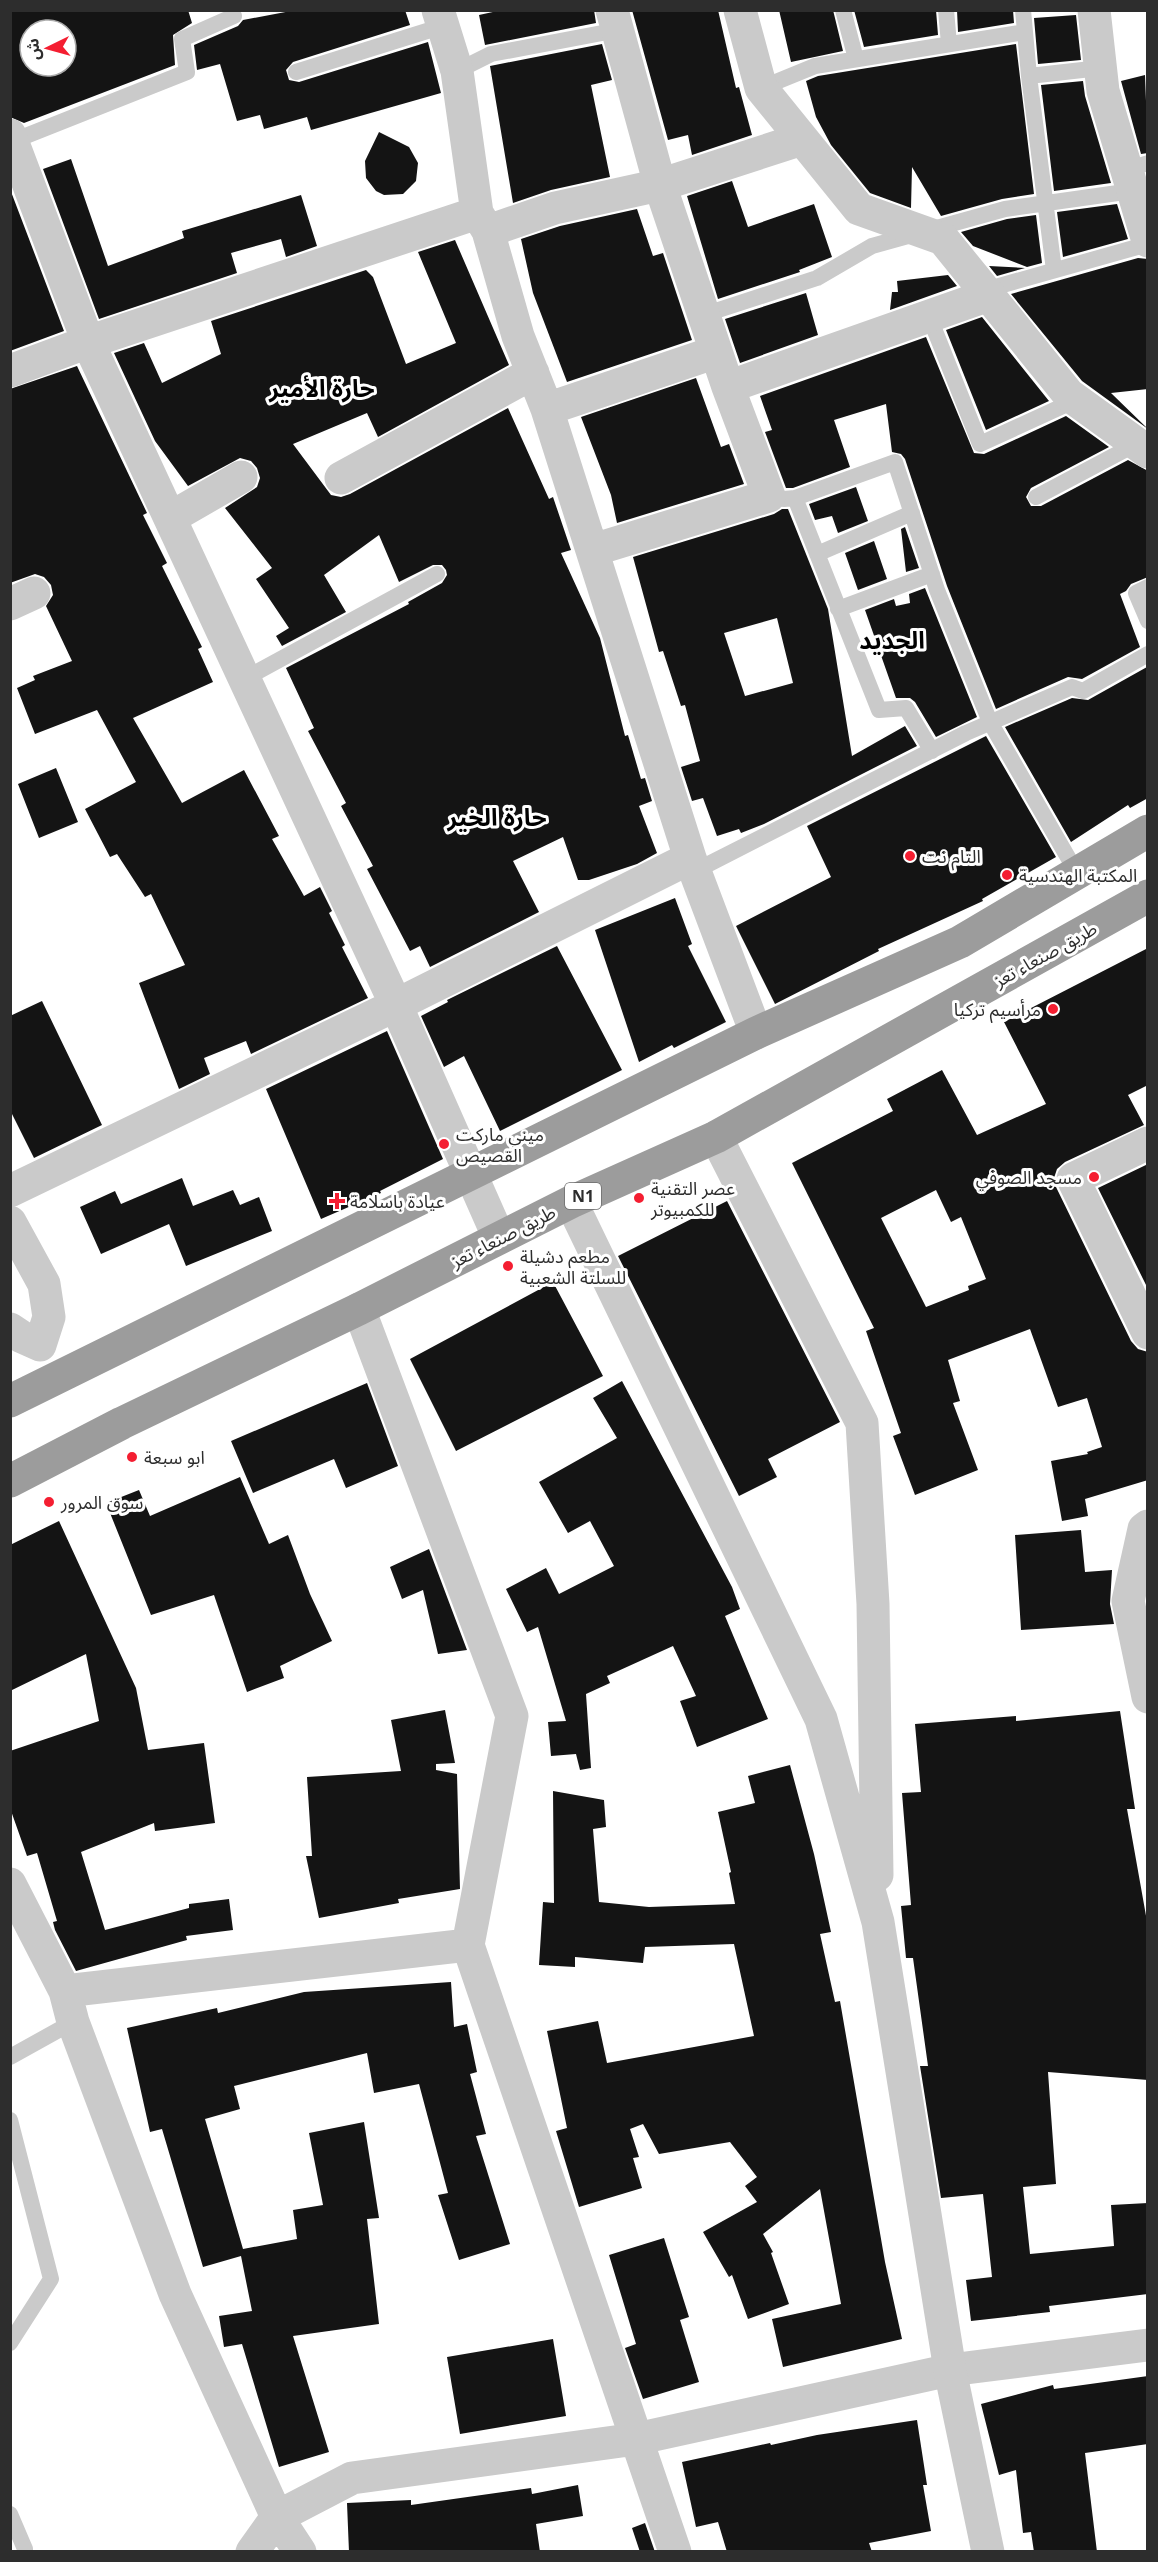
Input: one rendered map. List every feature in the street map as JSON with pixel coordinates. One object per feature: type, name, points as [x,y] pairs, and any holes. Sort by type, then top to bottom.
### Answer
[{"type":"highway","points":[[10,1401],[756,1033],[960,942],[1148,831]]},
{"type":"highway","name":"طريق صنعاء تعز","points":[[10,1481],[122,1423],[359,1309],[571,1202],[716,1137],[1148,896]]},
{"type":"street","points":[[740,10],[761,88],[859,209],[943,239],[1076,400],[1142,448]]},
{"type":"street","points":[[1094,10],[1103,91],[1141,205]]},
{"type":"street","points":[[440,18],[457,71],[482,222],[518,336],[547,409],[693,865],[756,1033]]},
{"type":"street","points":[[593,550],[782,497],[728,387],[660,185],[615,20]]},
{"type":"street","points":[[12,138],[88,342],[396,1005],[499,1238]]},
{"type":"street","points":[[10,371],[88,342],[482,222],[660,185],[802,139]]},
{"type":"street","points":[[728,387],[929,316],[987,293]]},
{"type":"street","points":[[547,409],[716,352]]},
{"type":"street","points":[[341,478],[532,373]]},
{"type":"street","points":[[170,518],[241,477]]},
{"type":"street","points":[[10,1191],[693,865]]},
{"type":"street","points":[[716,1137],[862,1423],[873,1604],[878,1922]]},
{"type":"street","points":[[1148,1143],[1073,1179],[1148,1333]]},
{"type":"street","points":[[571,1202],[821,1719],[878,1922],[950,2370],[988,2552]]},
{"type":"street","points":[[10,1222],[44,1284],[49,1317],[40,1345]]},
{"type":"street","points":[[359,1309],[512,1716],[468,1945],[675,2552]]},
{"type":"street","points":[[10,1329],[40,1345],[59,1377]]},
{"type":"street","points":[[1148,1526],[1144,1529],[1128,1601],[1148,1697]]},
{"type":"street","points":[[10,1884],[65,1991],[73,2022],[176,2294],[277,2517],[300,2552]]},
{"type":"street","points":[[65,1991],[468,1945]]},
{"type":"street","points":[[252,2552],[277,2517],[351,2478],[636,2439],[950,2370],[1148,2345]]},
{"type":"lane","points":[[12,138],[187,72],[182,39],[234,16],[231,10]]},
{"type":"lane","points":[[843,10],[856,59]]},
{"type":"lane","points":[[946,10],[950,44]]},
{"type":"lane","points":[[1024,11],[1029,76],[1054,270]]},
{"type":"lane","points":[[296,72],[440,18]]},
{"type":"lane","points":[[457,71],[491,54],[615,20]]},
{"type":"lane","points":[[761,88],[815,66],[1025,32]]},
{"type":"lane","points":[[1029,76],[1100,68]]},
{"type":"lane","points":[[703,315],[817,278],[872,246],[1005,209],[1046,204],[1141,205]]},
{"type":"lane","points":[[987,293],[1054,270],[1141,205]]},
{"type":"lane","points":[[929,316],[980,444],[1076,400]]},
{"type":"lane","points":[[1036,497],[1142,448]]},
{"type":"lane","points":[[932,751],[906,708],[879,710],[817,554],[782,497],[895,462],[932,574],[990,722],[1077,873]]},
{"type":"lane","points":[[817,554],[912,513]]},
{"type":"lane","points":[[244,680],[437,574]]},
{"type":"lane","points":[[838,609],[932,574]]},
{"type":"lane","points":[[1148,587],[1136,593],[1148,621]]},
{"type":"lane","points":[[693,865],[990,722],[1072,687],[1083,691],[1148,654]]},
{"type":"lane","points":[[10,2057],[73,2022]]},
{"type":"lane","points":[[10,2120],[51,2279],[10,2343]]},
{"type":"lane","points":[[10,2514],[25,2549]]},
{"type":"building","points":[[10,10],[188,10],[192,23],[173,35],[175,65],[24,123],[10,117]]},
{"type":"building","points":[[296,10],[405,10],[410,25],[293,62],[286,70],[289,80],[299,82],[428,42],[441,93],[311,130],[307,117],[264,129],[260,115],[237,121],[220,64],[197,70],[194,45],[238,26],[243,20]]},
{"type":"building","points":[[502,10],[594,10],[596,23],[485,45],[479,15]]},
{"type":"building","points":[[632,10],[718,10],[736,88],[739,87],[752,135],[692,155],[688,135],[668,140]]},
{"type":"building","points":[[779,10],[833,10],[843,51],[791,62]]},
{"type":"building","points":[[854,10],[936,10],[938,35],[864,47]]},
{"type":"building","points":[[957,10],[1013,10],[1014,23],[958,32]]},
{"type":"building","points":[[1076,15],[1081,60],[1038,64],[1034,18]]},
{"type":"building","points":[[602,44],[612,80],[591,85],[610,177],[551,190],[513,203],[490,66]]},
{"type":"building","points":[[1016,44],[1034,194],[1002,199],[941,216],[912,167],[911,208],[870,193],[831,145],[816,117],[806,81],[818,76]]},
{"type":"building","points":[[1145,75],[1148,153],[1141,154],[1121,81]]},
{"type":"building","points":[[1083,81],[1085,96],[1111,183],[1054,191],[1041,85]]},
{"type":"building","points":[[379,132],[409,147],[418,163],[416,181],[403,194],[384,195],[376,191],[366,178],[365,161]]},
{"type":"building","points":[[71,159],[108,266],[184,238],[182,231],[301,195],[317,246],[286,257],[281,239],[231,253],[237,273],[99,319],[43,169]]},
{"type":"building","points":[[732,181],[748,227],[814,204],[832,257],[799,270],[800,272],[718,299],[687,196]]},
{"type":"building","points":[[10,189],[64,331],[10,351]]},
{"type":"building","points":[[1117,204],[1128,239],[1063,257],[1057,212]]},
{"type":"building","points":[[637,209],[653,256],[663,253],[692,340],[567,382],[533,293],[521,239],[560,226]]},
{"type":"building","points":[[1036,215],[1042,263],[1027,267],[973,246],[961,232],[1007,219]]},
{"type":"building","points":[[455,240],[509,365],[378,437],[367,413],[293,444],[331,495],[341,497],[508,408],[549,499],[553,497],[571,550],[561,553],[600,638],[625,736],[628,735],[641,779],[645,778],[652,801],[639,806],[657,853],[637,864],[589,880],[578,880],[563,837],[513,861],[539,912],[430,967],[420,946],[410,951],[367,869],[373,866],[341,806],[346,803],[308,731],[314,728],[286,668],[409,604],[408,602],[442,583],[447,575],[446,570],[442,565],[433,565],[399,582],[379,535],[324,575],[346,612],[282,646],[276,636],[289,628],[256,579],[272,568],[225,508],[257,487],[260,478],[257,468],[251,461],[240,458],[188,486],[155,441],[114,353],[144,343],[162,383],[221,354],[211,321],[366,270],[373,277],[406,364],[456,343],[418,252]]},
{"type":"building","points":[[1138,258],[1148,259],[1148,389],[1111,393],[1148,429],[1082,381],[1011,294]]},
{"type":"building","points":[[989,266],[1025,268],[997,276]]},
{"type":"building","points":[[948,275],[957,286],[890,310],[892,292],[898,292],[897,281]]},
{"type":"building","points":[[806,293],[818,335],[740,363],[725,319]]},
{"type":"building","points":[[982,317],[1049,401],[986,430],[946,330]]},
{"type":"building","points":[[926,337],[974,453],[984,454],[1066,416],[1109,447],[1031,488],[1026,497],[1031,506],[1041,506],[1128,460],[1148,471],[1148,577],[1131,584],[1126,591],[1120,594],[1140,647],[1082,679],[1068,677],[996,709],[947,586],[905,459],[901,454],[892,452],[886,404],[834,420],[850,467],[793,488],[786,488],[765,432],[772,430],[760,396]]},
{"type":"building","points":[[77,366],[147,513],[143,515],[167,563],[162,566],[202,647],[198,649],[213,682],[133,718],[182,803],[244,770],[279,836],[272,839],[304,896],[320,887],[332,911],[329,913],[345,945],[342,947],[368,998],[251,1054],[246,1041],[204,1058],[210,1074],[179,1089],[139,983],[185,965],[151,894],[145,897],[117,854],[110,857],[85,809],[136,782],[97,710],[35,734],[17,688],[35,680],[33,676],[72,661],[46,606],[53,595],[51,585],[44,577],[35,574],[10,583],[10,389]]},
{"type":"building","points":[[696,378],[721,447],[729,444],[744,484],[617,523],[611,495],[581,417]]},
{"type":"building","points":[[856,487],[868,521],[838,533],[832,516],[815,520],[809,504]]},
{"type":"building","points":[[782,509],[788,509],[828,609],[852,756],[905,726],[917,746],[764,824],[741,833],[739,829],[717,836],[703,798],[692,801],[681,767],[700,761],[685,705],[681,706],[663,651],[659,652],[633,557],[774,514]],"holes":[[[777,618],[793,683],[745,696],[724,633]]]},
{"type":"building","points":[[905,527],[919,568],[906,572],[901,529]]},
{"type":"building","points":[[874,541],[887,579],[858,590],[845,553]]},
{"type":"building","points":[[925,588],[977,717],[936,737],[915,702],[910,698],[896,698],[865,610],[894,599],[896,606],[910,603],[909,594]]},
{"type":"building","points":[[1147,667],[1148,798],[1130,808],[1128,805],[1071,842],[1005,727],[1072,698],[1088,700]]},
{"type":"building","points":[[986,736],[1056,857],[982,899],[983,901],[878,949],[879,951],[775,1004],[736,926],[831,877],[807,826]]},
{"type":"building","points":[[56,768],[78,822],[39,838],[18,784]]},
{"type":"building","points":[[675,898],[692,944],[688,946],[726,1022],[674,1048],[672,1045],[639,1062],[595,930]]},
{"type":"building","points":[[557,946],[622,1070],[500,1131],[464,1056],[444,1067],[421,1016],[448,1002],[447,1000]]},
{"type":"building","points":[[1148,948],[1148,1085],[1128,1095],[1144,1125],[1065,1162],[1057,1169],[1054,1178],[1056,1187],[1131,1341],[1138,1349],[1148,1352],[1148,1480],[1085,1499],[1088,1516],[1062,1521],[1051,1461],[1088,1454],[1087,1452],[1102,1447],[1087,1398],[1058,1407],[1030,1329],[948,1360],[960,1401],[953,1403],[978,1470],[915,1495],[893,1436],[901,1433],[866,1331],[874,1328],[792,1163],[893,1111],[887,1099],[942,1070],[977,1135],[1046,1104],[1004,1022]],"holes":[[[936,1190],[951,1222],[961,1217],[986,1279],[968,1286],[969,1290],[926,1307],[881,1218]]]},
{"type":"building","points":[[42,1001],[102,1125],[34,1158],[10,1110],[10,1016]]},
{"type":"building","points":[[387,1031],[443,1159],[380,1191],[381,1193],[321,1219],[266,1089]]},
{"type":"building","points":[[1148,1164],[1148,1289],[1098,1188]]},
{"type":"building","points":[[182,1178],[193,1206],[233,1190],[240,1205],[259,1197],[272,1231],[186,1266],[169,1224],[101,1254],[80,1207],[115,1191],[121,1204]]},
{"type":"building","points":[[727,1201],[840,1422],[768,1459],[777,1477],[739,1496],[618,1256]]},
{"type":"building","points":[[553,1282],[603,1376],[456,1451],[410,1359]]},
{"type":"building","points":[[622,1381],[732,1587],[740,1609],[725,1616],[768,1719],[697,1747],[680,1701],[696,1696],[673,1646],[607,1676],[610,1683],[586,1694],[591,1768],[580,1770],[576,1754],[551,1756],[548,1722],[566,1721],[538,1627],[527,1632],[506,1589],[546,1568],[559,1594],[614,1566],[590,1521],[568,1533],[539,1482],[617,1438],[593,1398]]},
{"type":"building","points":[[367,1383],[398,1466],[346,1488],[334,1459],[253,1493],[231,1441]]},
{"type":"building","points":[[240,1477],[269,1544],[288,1535],[310,1594],[332,1641],[280,1666],[284,1678],[247,1692],[214,1595],[151,1615],[106,1503],[139,1490],[150,1516]]},
{"type":"building","points":[[59,1521],[136,1688],[148,1750],[204,1743],[215,1823],[155,1831],[154,1823],[81,1852],[105,1930],[189,1908],[189,1904],[229,1899],[233,1930],[186,1936],[187,1940],[76,1971],[55,1930],[53,1922],[57,1921],[37,1853],[27,1856],[10,1808],[10,1751],[99,1721],[86,1654],[10,1691],[10,1545]]},
{"type":"building","points":[[1081,1530],[1085,1572],[1112,1570],[1110,1604],[1114,1624],[1021,1630],[1015,1535]]},
{"type":"building","points":[[429,1549],[467,1650],[438,1654],[423,1590],[402,1599],[390,1567]]},
{"type":"building","points":[[445,1710],[455,1763],[436,1764],[436,1770],[457,1774],[460,1889],[398,1899],[399,1903],[319,1918],[306,1856],[312,1856],[307,1777],[401,1771],[391,1720]]},
{"type":"building","points":[[1120,1711],[1135,1809],[1127,1809],[1148,1927],[1148,2080],[1048,2072],[1056,2184],[1023,2187],[1030,2254],[1114,2246],[1111,2205],[1148,2203],[1148,2294],[1049,2306],[1050,2312],[971,2321],[966,2280],[992,2277],[983,2194],[941,2198],[920,2066],[928,2066],[913,1958],[906,1958],[901,1906],[911,1905],[902,1793],[921,1792],[915,1724],[1016,1716],[1016,1721]]},
{"type":"building","points":[[790,1765],[814,1854],[831,1932],[820,1934],[835,2002],[840,2001],[885,2262],[902,2339],[783,2367],[772,2319],[841,2304],[820,2189],[763,2234],[773,2252],[771,2253],[789,2304],[748,2319],[732,2275],[729,2277],[703,2232],[757,2202],[745,2186],[757,2177],[730,2142],[659,2154],[643,2124],[630,2129],[639,2157],[633,2158],[642,2188],[579,2207],[556,2131],[567,2128],[547,2031],[598,2021],[607,2063],[754,2036],[734,1944],[645,1947],[643,1963],[575,1957],[575,1967],[539,1965],[543,1902],[554,1903],[553,1791],[604,1800],[606,1827],[593,1829],[599,1902],[649,1907],[735,1904],[729,1873],[731,1872],[718,1812],[755,1803],[748,1776]]},
{"type":"building","points":[[451,1982],[454,2027],[467,2024],[477,2072],[470,2074],[486,2134],[476,2136],[510,2244],[459,2260],[438,2195],[448,2193],[419,2084],[374,2093],[367,2053],[234,2086],[240,2109],[205,2119],[243,2249],[297,2239],[293,2210],[323,2205],[309,2133],[364,2122],[379,2218],[367,2219],[379,2324],[293,2336],[329,2452],[279,2467],[242,2344],[224,2347],[219,2316],[252,2311],[241,2256],[203,2267],[162,2129],[150,2132],[127,2028],[217,2008],[218,2013],[304,1992]]},
{"type":"building","points":[[664,2238],[689,2317],[680,2320],[699,2382],[643,2399],[625,2348],[636,2344],[609,2255]]},
{"type":"building","points":[[553,2339],[566,2416],[460,2434],[447,2357]]},
{"type":"building","points":[[1148,2376],[1148,2444],[1085,2453],[1097,2552],[1034,2552],[1031,2532],[1023,2533],[1016,2470],[999,2475],[981,2404],[1053,2385],[1054,2389]]},
{"type":"building","points":[[917,2420],[927,2485],[923,2485],[931,2531],[869,2543],[872,2552],[727,2552],[718,2522],[696,2527],[682,2462],[770,2443],[771,2445],[817,2435]]},
{"type":"building","points":[[578,2485],[583,2516],[536,2524],[540,2552],[349,2552],[347,2503],[411,2500],[411,2505],[531,2488],[532,2494]]},
{"type":"building","points":[[645,2523],[655,2552],[640,2552],[632,2528]]},
{"type":"place","name":"التام نت","points":[[910,856]]},
{"type":"place","name":"المكتبة الهندسية","points":[[1007,875]]},
{"type":"place","name":"مرأسيم تركيا","points":[[1053,1009]]},
{"type":"place","name":"ميني ماركت القصيص","points":[[444,1144]]},
{"type":"place","name":"مسجد الصوفي","points":[[1094,1177]]},
{"type":"place","name":"عصر التقنية للكمبيوتر","points":[[639,1198]]},
{"type":"place","name":"عيادة باسلامة","points":[[337,1201]]},
{"type":"place","name":"مطعم دشيلة للسلتة الشعبية","points":[[508,1266]]},
{"type":"place","name":"ابو سبعة","points":[[132,1457]]},
{"type":"place","name":"سوق المرور","points":[[49,1502]]},
{"type":"district","name":"حارة الأمير","points":[[322,387]]},
{"type":"district","name":"الجديد","points":[[892,639]]},
{"type":"district","name":"حارة الخير","points":[[497,816]]}]
